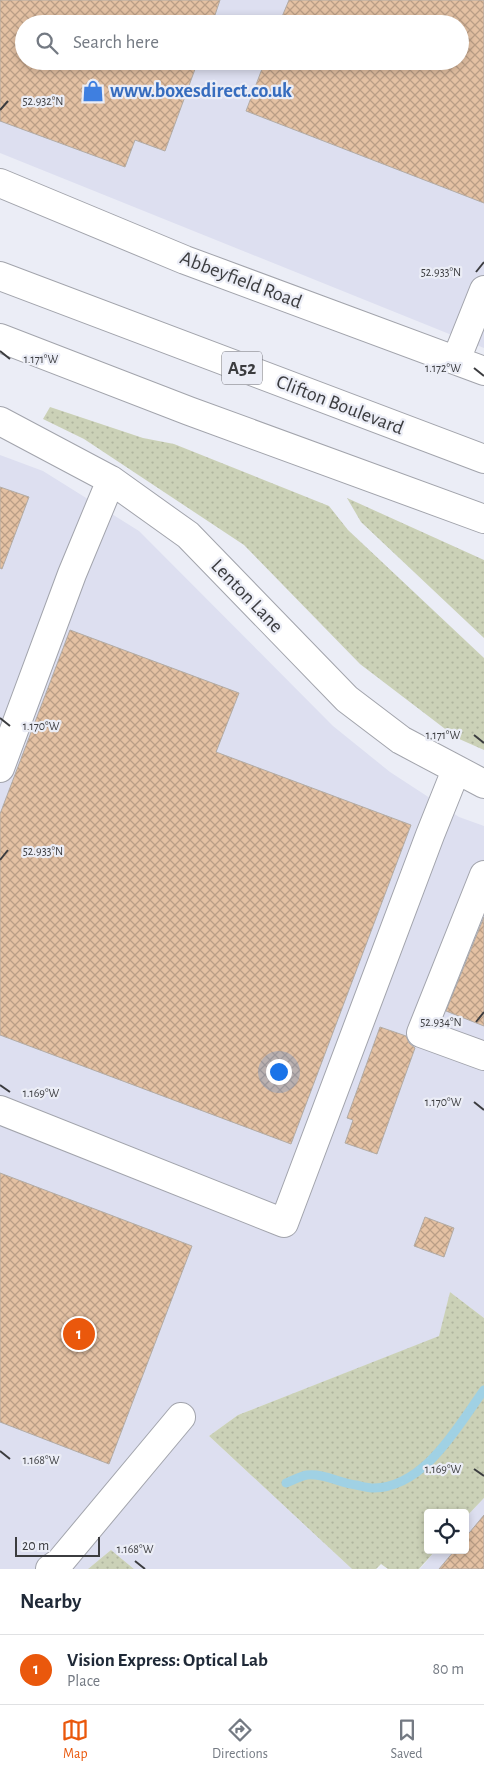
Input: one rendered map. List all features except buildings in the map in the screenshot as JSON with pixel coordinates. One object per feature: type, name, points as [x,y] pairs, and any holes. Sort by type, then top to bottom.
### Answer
[{"type":"main road","name":"Abbeyfield Road","points":[[0,182],[186,260],[484,371]]},
{"type":"main road","name":"Clifton Boulevard","points":[[0,276],[484,459]]},
{"type":"main road","points":[[456,360],[484,290]]},
{"type":"main road","points":[[0,338],[189,411],[484,519]]},
{"type":"main road","name":"Lenton Lane","points":[[0,421],[111,480],[188,535],[347,699],[401,740],[484,784]]},
{"type":"main road","points":[[352,470],[484,534]]},
{"type":"main road","points":[[0,768],[72,574],[111,480]]},
{"type":"main road","points":[[0,1110],[284,1224],[456,770]]},
{"type":"main road","points":[[484,875],[421,1033],[484,1056]]},
{"type":"main road","points":[[50,1569],[60,1562],[181,1417]]},
{"type":"shaded area","points":[[0,0],[484,0],[484,348],[0,153]]},
{"type":"shaded area","points":[[0,455],[43,471],[139,531],[333,726],[390,772],[459,817],[484,826],[484,1318],[450,1292],[440,1336],[238,1415],[209,1436],[352,1569],[134,1569],[111,1550],[88,1569],[0,1569]]},
{"type":"shaded area","points":[[484,1498],[484,1569],[420,1569],[433,1554],[469,1554],[469,1514]]},
{"type":"green space","points":[[50,407],[143,438],[174,444],[329,506],[348,530],[484,658],[484,750],[457,738],[360,664],[244,545],[84,439],[43,419]]},
{"type":"green space","points":[[347,498],[484,560],[484,638],[361,522]]},
{"type":"green space","points":[[450,1292],[484,1318],[484,1498],[469,1514],[469,1509],[424,1509],[424,1554],[432,1554],[419,1569],[388,1569],[381,1564],[376,1569],[352,1569],[209,1436],[238,1415],[439,1336]]},
{"type":"green space","points":[[111,1550],[134,1569],[88,1569]]},
{"type":"waterway","points":[[286,1483],[304,1476],[313,1475],[374,1488],[392,1485],[409,1477],[438,1452],[451,1437],[484,1390]]},
{"type":"place","name":"www.boxesdirect.co.uk","points":[[93,91]]},
{"type":"place","name":"Vision Express: Optical Lab","points":[[79,1334]]}]
